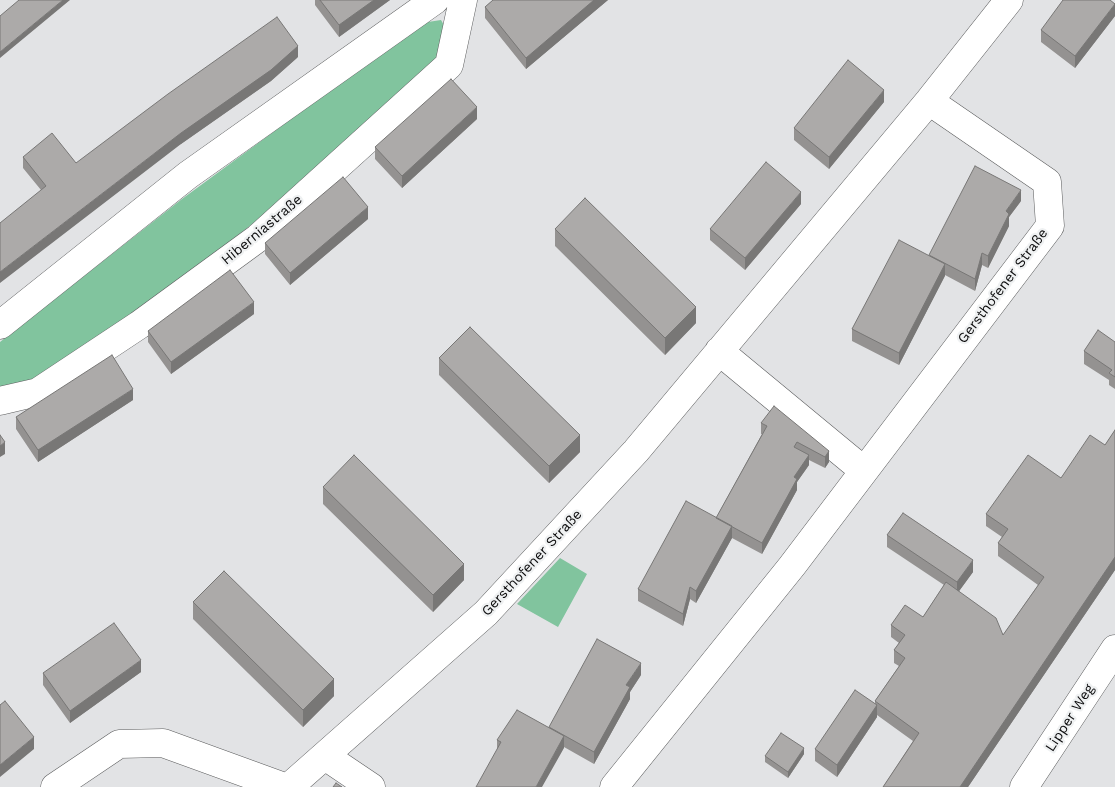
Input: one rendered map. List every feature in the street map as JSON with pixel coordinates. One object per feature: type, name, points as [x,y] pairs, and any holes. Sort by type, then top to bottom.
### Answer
[{"type":"street","points":[[0,325],[188,175],[435,0]]},
{"type":"street","name":"Hiberniastraße","points":[[0,401],[38,392],[139,325],[258,238],[449,65],[463,0]]},
{"type":"street","name":"Gersthofener Straße","points":[[289,787],[486,613],[636,450],[929,101],[1009,0]]},
{"type":"street","name":"Gersthofener Straße","points":[[614,787],[792,566],[1050,226],[1046,182],[929,101]]},
{"type":"street","points":[[719,351],[863,470]]},
{"type":"street","name":"Lipper Weg","points":[[1024,787],[1115,649]]},
{"type":"street","points":[[55,787],[119,744],[163,743],[284,787]]},
{"type":"street","points":[[325,756],[371,787]]},
{"type":"green space","points":[[441,20],[445,27],[444,47],[429,67],[328,160],[256,221],[200,265],[128,317],[32,381],[0,390],[0,342],[182,199],[291,119],[428,22]]},
{"type":"green space","points":[[560,558],[587,574],[558,627],[517,604]]},
{"type":"building","points":[[19,0],[63,0],[0,52],[0,16]]},
{"type":"building","points":[[320,0],[374,0],[339,25]]},
{"type":"building","points":[[493,0],[594,0],[526,58],[485,7]]},
{"type":"building","points":[[1063,0],[1110,0],[1115,4],[1075,56],[1041,30]]},
{"type":"building","points":[[277,17],[298,46],[271,70],[181,133],[0,272],[0,223],[46,186],[23,157],[52,133],[76,163],[168,94]]},
{"type":"building","points":[[848,60],[884,90],[829,157],[794,128]]},
{"type":"building","points":[[451,79],[477,107],[402,176],[375,147]]},
{"type":"building","points":[[766,162],[801,192],[745,258],[710,229]]},
{"type":"building","points":[[975,166],[1021,190],[1006,211],[1009,214],[988,256],[982,253],[975,279],[929,255]]},
{"type":"building","points":[[343,177],[368,207],[290,273],[265,243]]},
{"type":"building","points":[[585,198],[696,307],[665,338],[555,229]]},
{"type":"building","points":[[899,240],[945,264],[899,353],[852,329]]},
{"type":"building","points":[[230,270],[254,302],[171,362],[148,331]]},
{"type":"building","points":[[470,327],[580,435],[549,466],[439,358]]},
{"type":"building","points":[[1098,330],[1115,342],[1115,377],[1109,373],[1112,370],[1084,351]]},
{"type":"building","points":[[112,355],[133,389],[38,450],[16,417]]},
{"type":"building","points":[[774,406],[829,451],[825,457],[797,442],[794,447],[809,455],[794,477],[797,479],[762,543],[716,518],[767,426],[761,423]]},
{"type":"building","points":[[1115,430],[1115,557],[960,787],[883,787],[919,733],[875,701],[905,658],[894,650],[905,635],[891,625],[905,605],[923,617],[946,582],[996,618],[1003,635],[1044,577],[998,543],[1008,529],[986,514],[1028,455],[1061,478],[1090,435],[1105,445]]},
{"type":"building","points":[[0,435],[5,442],[0,446]]},
{"type":"building","points":[[354,455],[464,564],[433,595],[323,487]]},
{"type":"building","points":[[686,501],[732,526],[696,591],[690,587],[683,614],[638,589]]},
{"type":"building","points":[[903,513],[973,560],[957,582],[887,535]]},
{"type":"building","points":[[224,571],[334,679],[303,710],[193,602]]},
{"type":"building","points":[[114,623],[141,660],[70,711],[43,673]]},
{"type":"building","points":[[597,639],[641,663],[626,685],[630,687],[594,752],[549,727]]},
{"type":"building","points":[[855,690],[877,705],[837,765],[815,749]]},
{"type":"building","points":[[5,701],[34,737],[0,765],[0,705]]},
{"type":"building","points":[[517,710],[564,736],[536,787],[476,787],[501,742],[497,740]]},
{"type":"building","points":[[781,733],[804,748],[788,772],[765,756]]},
{"type":"building","points":[[336,783],[342,787],[333,787]]}]
